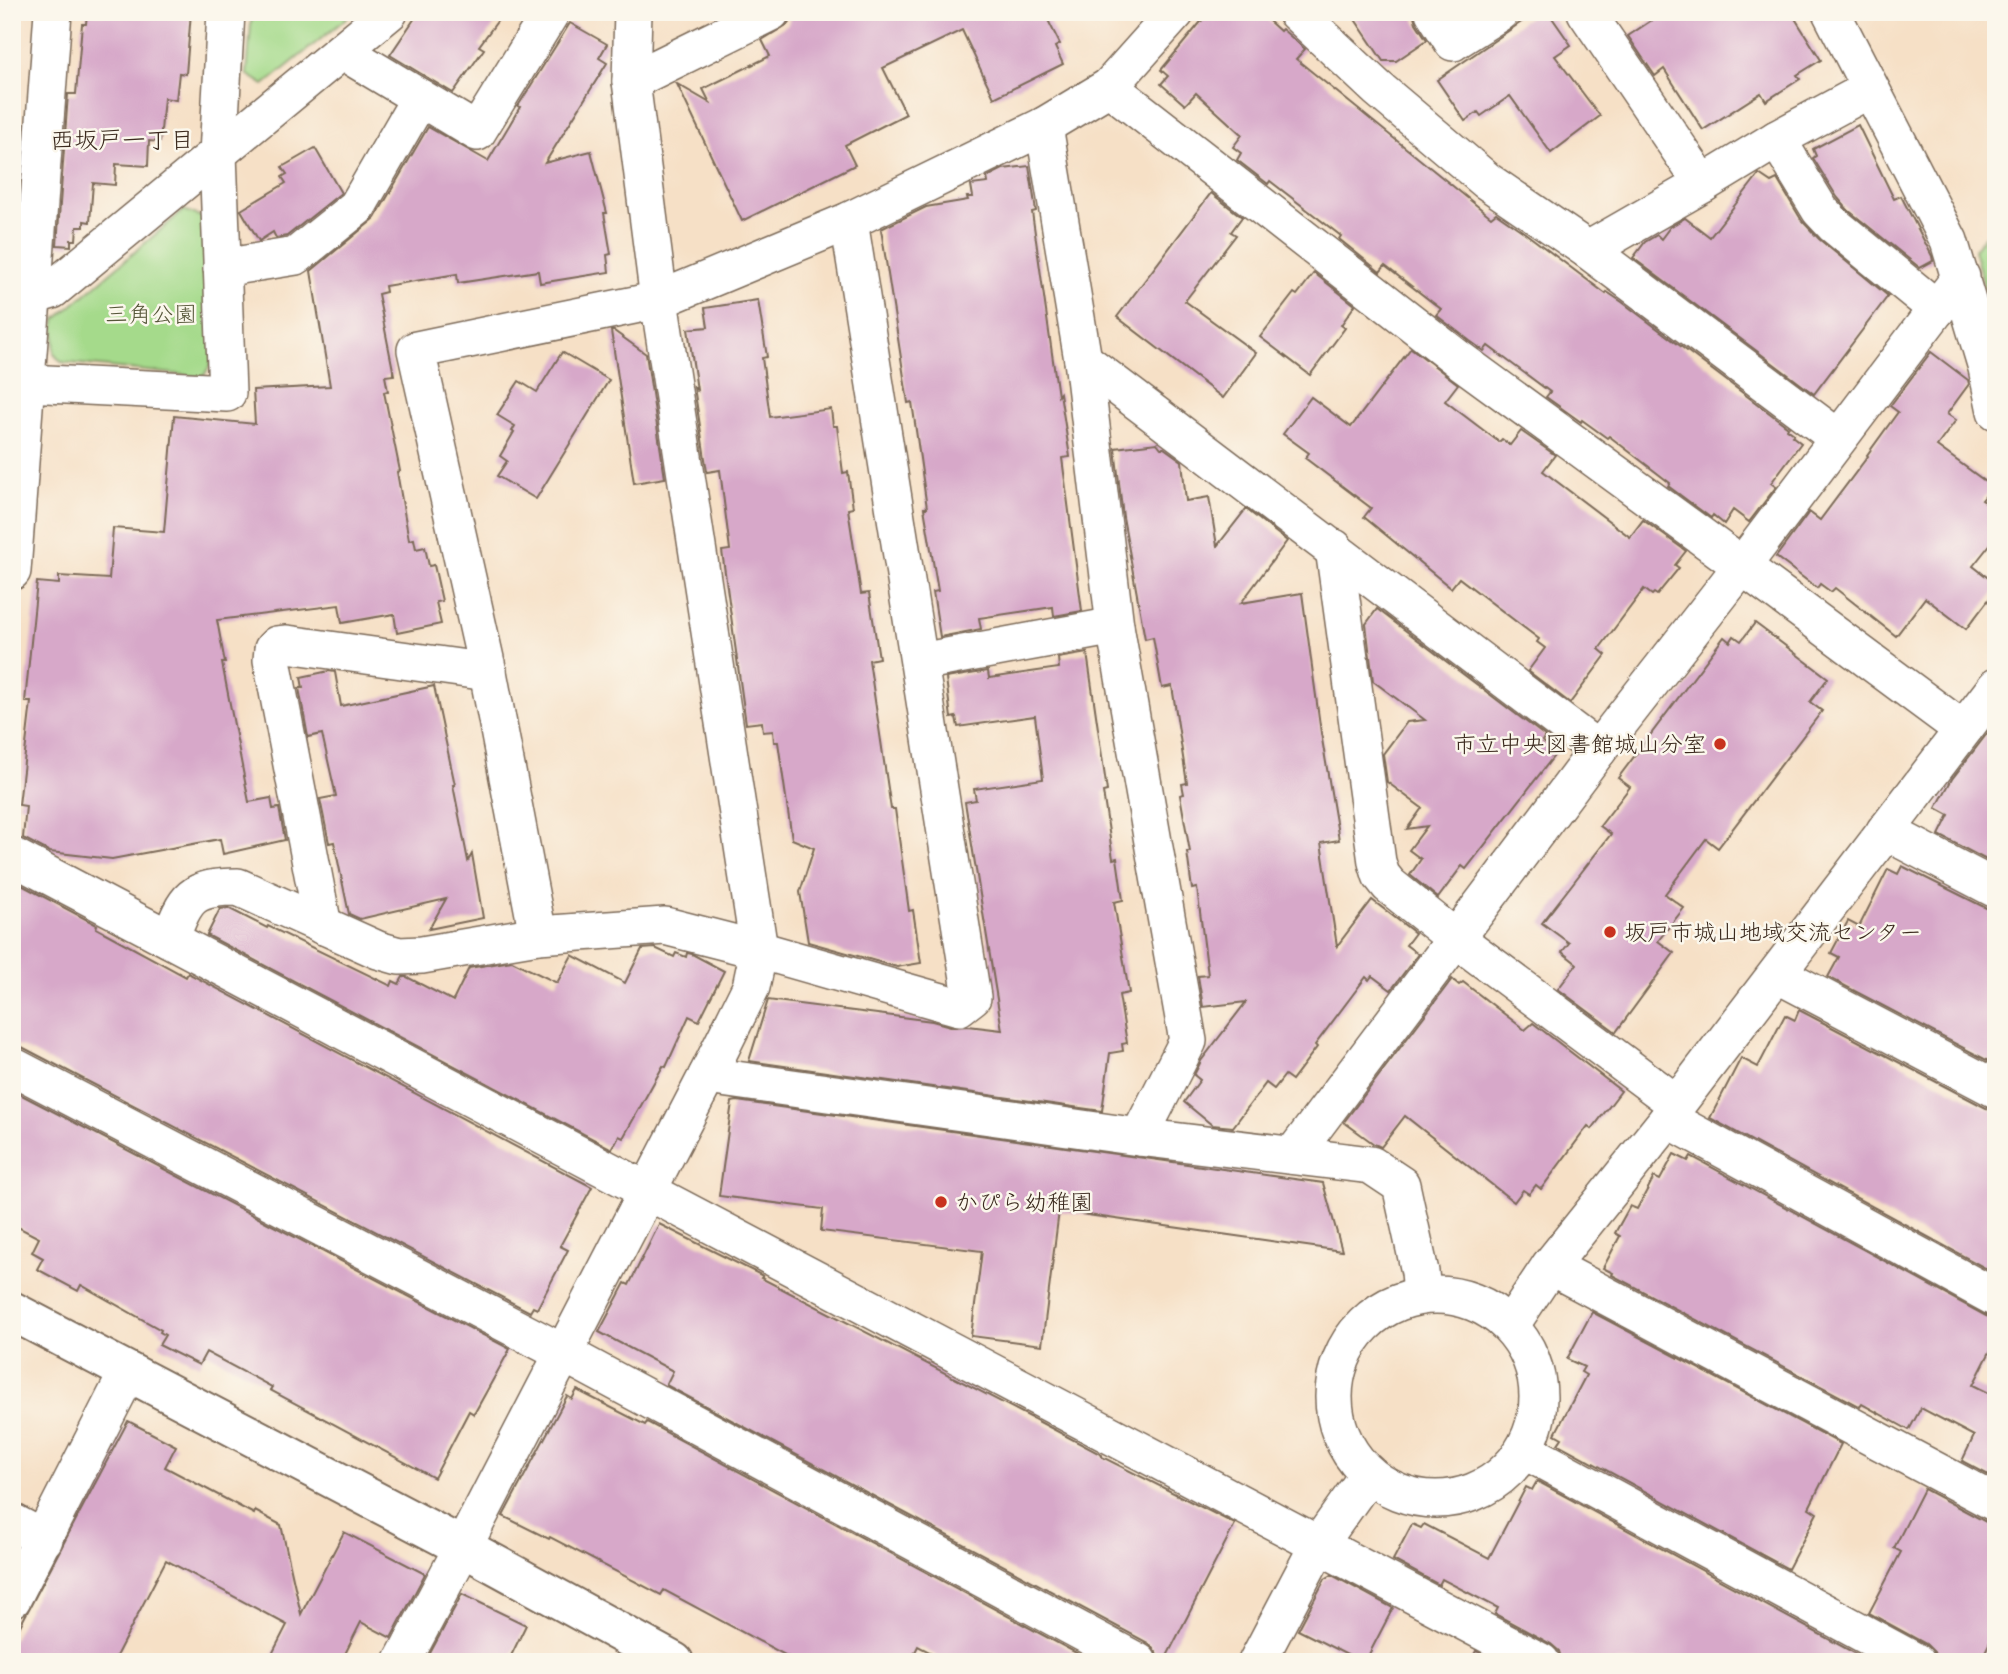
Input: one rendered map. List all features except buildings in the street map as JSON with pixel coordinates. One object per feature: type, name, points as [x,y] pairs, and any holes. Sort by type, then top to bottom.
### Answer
[{"type":"street","points":[[12,571],[27,383],[22,296],[53,12]]},
{"type":"street","points":[[27,383],[226,393],[218,154],[226,12]]},
{"type":"street","points":[[22,296],[52,290],[344,52],[389,12]]},
{"type":"street","points":[[344,52],[477,132],[551,12]]},
{"type":"street","points":[[402,1662],[707,1076],[751,987],[759,950],[659,300],[631,81],[633,12]]},
{"type":"street","points":[[631,81],[771,12]]},
{"type":"street","points":[[538,935],[488,672],[416,350],[659,300],[849,221],[1044,127],[1109,87],[1176,12]]},
{"type":"street","points":[[1296,12],[1377,88],[1487,181],[1588,250],[1838,438]]},
{"type":"street","points":[[1434,12],[1453,42],[1500,12]]},
{"type":"street","points":[[1586,12],[1703,184]]},
{"type":"street","points":[[1831,12],[1949,241],[1987,368],[1996,411]]},
{"type":"street","points":[[1109,87],[1457,358],[1962,729]]},
{"type":"street","points":[[1588,250],[1777,139],[1870,89]]},
{"type":"street","points":[[222,268],[296,256],[357,207],[420,98]]},
{"type":"street","points":[[1044,127],[1083,359],[1115,626],[1188,1041],[1139,1136]]},
{"type":"street","points":[[1777,139],[1820,210],[1834,225],[1937,309]]},
{"type":"street","points":[[170,939],[183,907],[196,894],[213,887],[238,887],[378,950],[399,956],[422,955],[538,935],[665,926],[959,1007],[972,997],[849,221]]},
{"type":"street","points":[[1293,1155],[1598,750],[1742,566],[1961,277]]},
{"type":"street","points":[[1083,359],[1598,750]]},
{"type":"street","points":[[1334,548],[1377,862],[1381,875],[1389,885],[1672,1112],[1996,1298]]},
{"type":"street","points":[[920,662],[1115,626]]},
{"type":"street","points":[[323,926],[274,673],[273,649],[277,645],[287,644],[488,672]]},
{"type":"street","points":[[1510,1326],[1550,1266],[1672,1112],[1996,687]]},
{"type":"street","points":[[1885,831],[1996,889]]},
{"type":"street","points":[[12,856],[1541,1662]]},
{"type":"street","points":[[1777,974],[1996,1089]]},
{"type":"street","points":[[12,1066],[563,1353],[1138,1662]]},
{"type":"street","points":[[707,1076],[1371,1165],[1401,1185],[1422,1293]]},
{"type":"street","points":[[1550,1266],[1996,1503]]},
{"type":"street","points":[[1422,1293],[1464,1298],[1490,1309],[1510,1326],[1529,1353],[1538,1386],[1536,1419],[1524,1450],[1512,1466],[1497,1479],[1480,1490],[1461,1497],[1412,1497],[1384,1486],[1368,1475],[1357,1463],[1341,1436],[1334,1405],[1337,1373],[1349,1344],[1369,1320],[1396,1303],[1422,1293]]},
{"type":"street","points":[[12,1311],[674,1662]]},
{"type":"street","points":[[12,1599],[28,1531],[128,1372]]},
{"type":"street","points":[[1524,1450],[1916,1662]]},
{"type":"street","points":[[1257,1662],[1319,1544],[1368,1475]]},
{"type":"green space","points":[[252,12],[354,12],[264,85],[247,74]]},
{"type":"green space","name":"三角公園","points":[[184,210],[202,217],[213,361],[203,377],[61,362],[54,354],[55,320]]},
{"type":"green space","points":[[1996,231],[1996,331],[1974,250],[1984,236]]},
{"type":"place","name":"市立中央図書館城山分室","points":[[1720,744]]},
{"type":"place","name":"坂戸市城山地域交流センター","points":[[1610,932]]},
{"type":"place","name":"かぴら幼稚園","points":[[941,1202]]},
{"type":"district","name":"西坂戸一丁目","points":[[122,140]]}]
